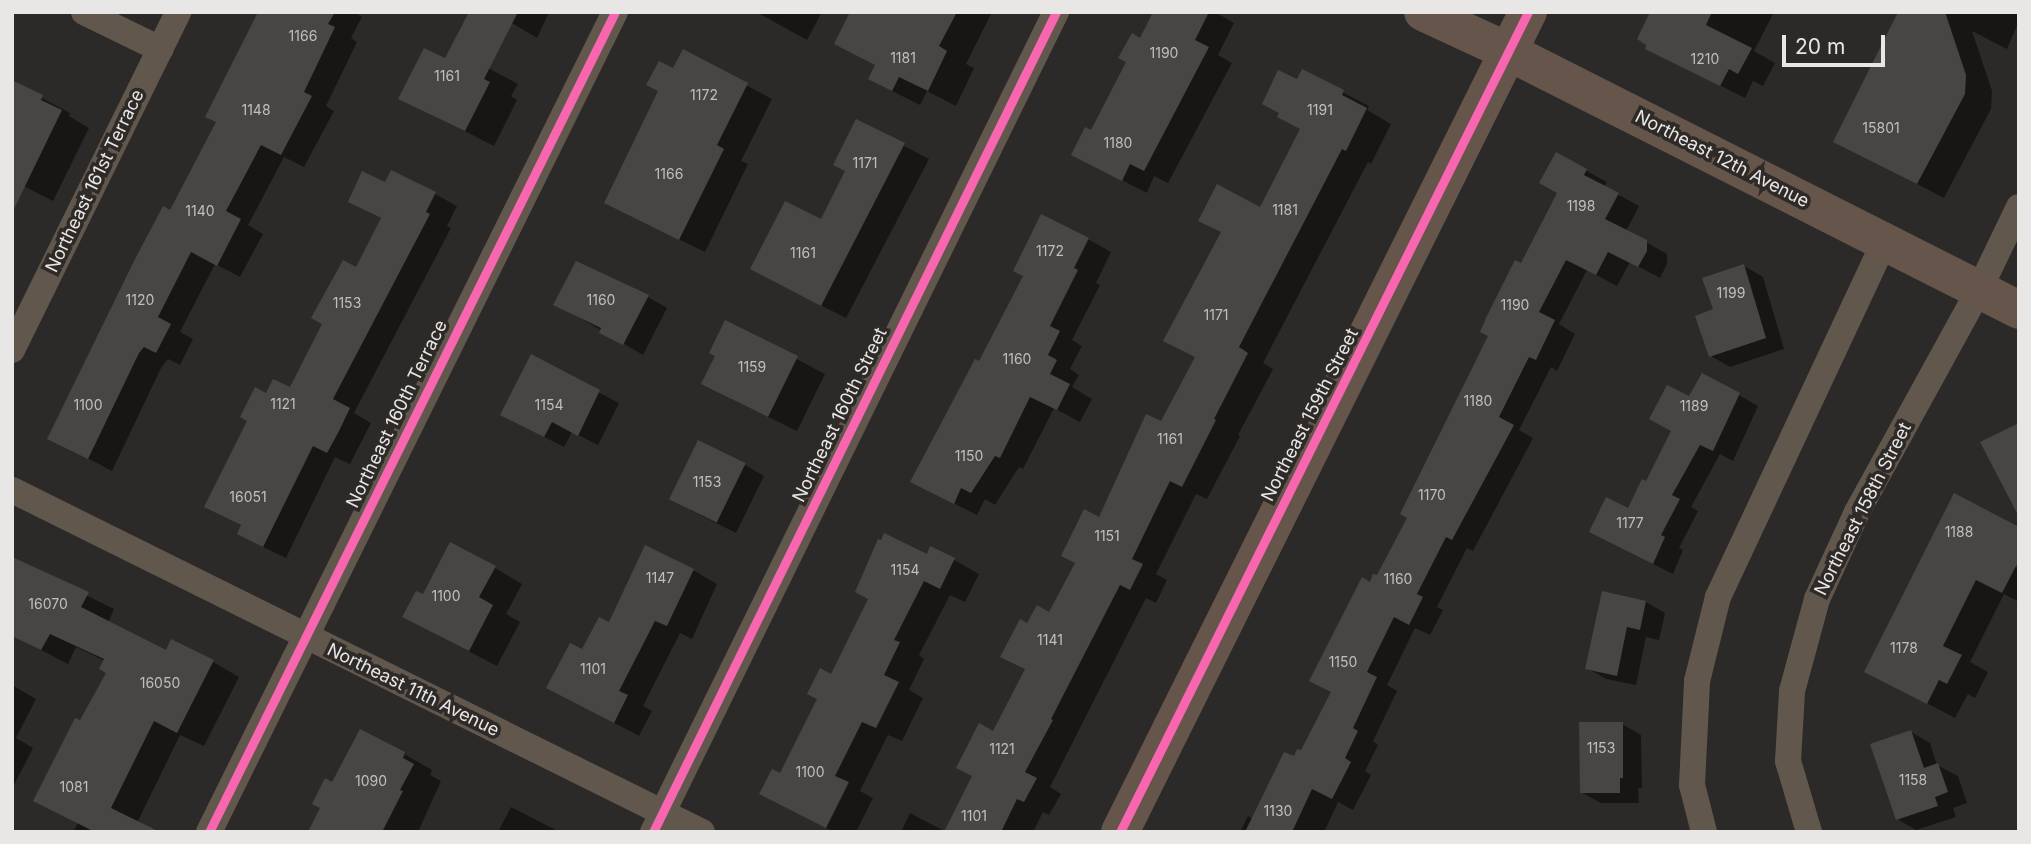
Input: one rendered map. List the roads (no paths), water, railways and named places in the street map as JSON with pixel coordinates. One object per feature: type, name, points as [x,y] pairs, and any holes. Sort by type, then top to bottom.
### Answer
[{"type":"street","points":[[84,12],[160,49]]},
{"type":"street","name":"Northeast 161st Terrace","points":[[12,350],[178,12]]},
{"type":"street","name":"Northeast 160th Terrace","points":[[209,832],[615,12]]},
{"type":"street","name":"Northeast 160th Street","points":[[658,822],[1056,12]]},
{"type":"street","name":"Northeast 12th Avenue","points":[[1423,12],[1509,52],[2019,310]]},
{"type":"street","name":"Northeast 159th Street","points":[[1120,832],[1528,12]]},
{"type":"street","name":"Northeast 158th Street","points":[[1809,832],[1788,761],[1791,691],[1816,599],[1857,512],[1979,290],[2019,207]]},
{"type":"street","points":[[1704,832],[1692,785],[1697,681],[1718,597],[1884,242]]},
{"type":"street","name":"Northeast 11th Avenue","points":[[12,491],[304,636],[658,822],[702,832]]}]
